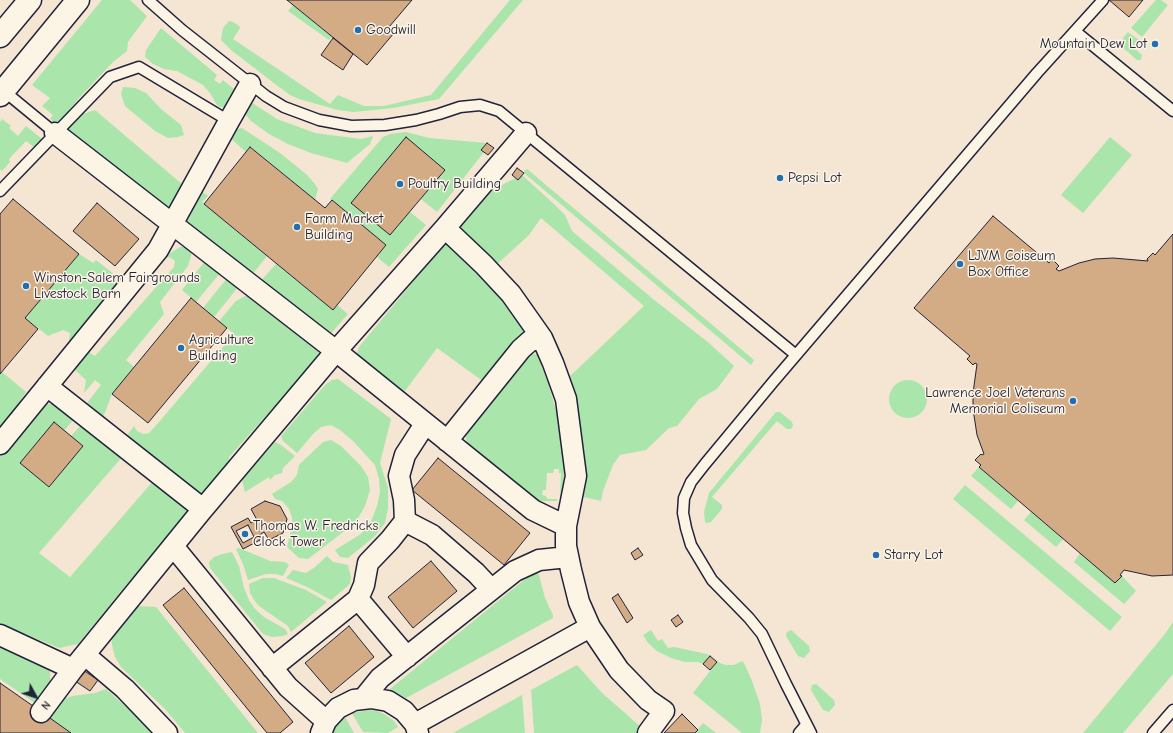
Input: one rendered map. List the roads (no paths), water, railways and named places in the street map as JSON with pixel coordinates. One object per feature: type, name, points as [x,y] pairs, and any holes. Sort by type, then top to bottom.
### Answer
[{"type":"street","points":[[0,36],[30,0]]},
{"type":"street","points":[[2,93],[78,0]]},
{"type":"street","points":[[0,444],[158,250],[250,84]]},
{"type":"street","points":[[54,133],[336,352],[532,510],[566,526]]},
{"type":"street","points":[[41,712],[79,662],[203,509],[336,352],[526,133]]},
{"type":"street","points":[[445,228],[484,265],[511,294],[542,338],[553,363],[566,399],[576,476],[566,526],[566,546],[579,602],[590,627],[619,670],[648,700],[664,711],[648,733]]},
{"type":"street","points":[[447,441],[521,349],[530,341],[542,338]]},
{"type":"street","points":[[47,386],[203,509]]},
{"type":"street","points":[[272,668],[358,599],[364,585],[368,563],[390,540],[404,521],[404,500],[399,476],[405,456],[426,424]]},
{"type":"street","points":[[404,521],[432,535],[476,574],[491,590]]},
{"type":"street","points":[[173,546],[272,668],[323,727],[338,708],[354,700],[372,698],[388,701],[404,710],[416,728],[590,627]]},
{"type":"street","points":[[363,699],[380,678],[515,571],[539,560],[568,557]]},
{"type":"street","points":[[358,599],[407,657]]},
{"type":"street","points":[[0,635],[79,662],[125,689],[167,733]]},
{"type":"lane","points":[[148,0],[182,30],[250,84],[284,107],[299,113],[335,124],[351,126],[384,125],[416,120],[460,107],[480,104],[499,111],[796,355]]},
{"type":"lane","points":[[805,730],[762,634],[749,618],[712,580],[691,545],[683,513],[684,498],[691,482],[705,464],[796,355],[1037,72],[1103,0]]},
{"type":"lane","points":[[1075,31],[1173,111]]},
{"type":"lane","points":[[0,191],[54,133],[110,77],[139,68],[229,121]]},
{"type":"lane","points":[[2,93],[54,133]]},
{"type":"lane","points":[[1153,733],[1173,710]]},
{"type":"place","name":"Goodwill","points":[[358,30]]},
{"type":"place","name":"Mountain Dew Lot","points":[[1155,44]]},
{"type":"place","name":"Pepsi Lot","points":[[780,178]]},
{"type":"place","name":"Poultry Building","points":[[400,184]]},
{"type":"place","name":"Farm Market Building","points":[[297,227]]},
{"type":"place","name":"LJVM Coiseum Box Office","points":[[960,264]]},
{"type":"place","name":"Winston-Salem Fairgrounds Livestock Barn","points":[[26,286]]},
{"type":"place","name":"Agriculture Building","points":[[181,348]]},
{"type":"place","name":"Lawrence Joel Veterans Memorial Coliseum","points":[[1073,401]]},
{"type":"place","name":"Thomas W. Fredricks Clock Tower","points":[[245,534]]},
{"type":"place","name":"Starry Lot","points":[[876,555]]}]
